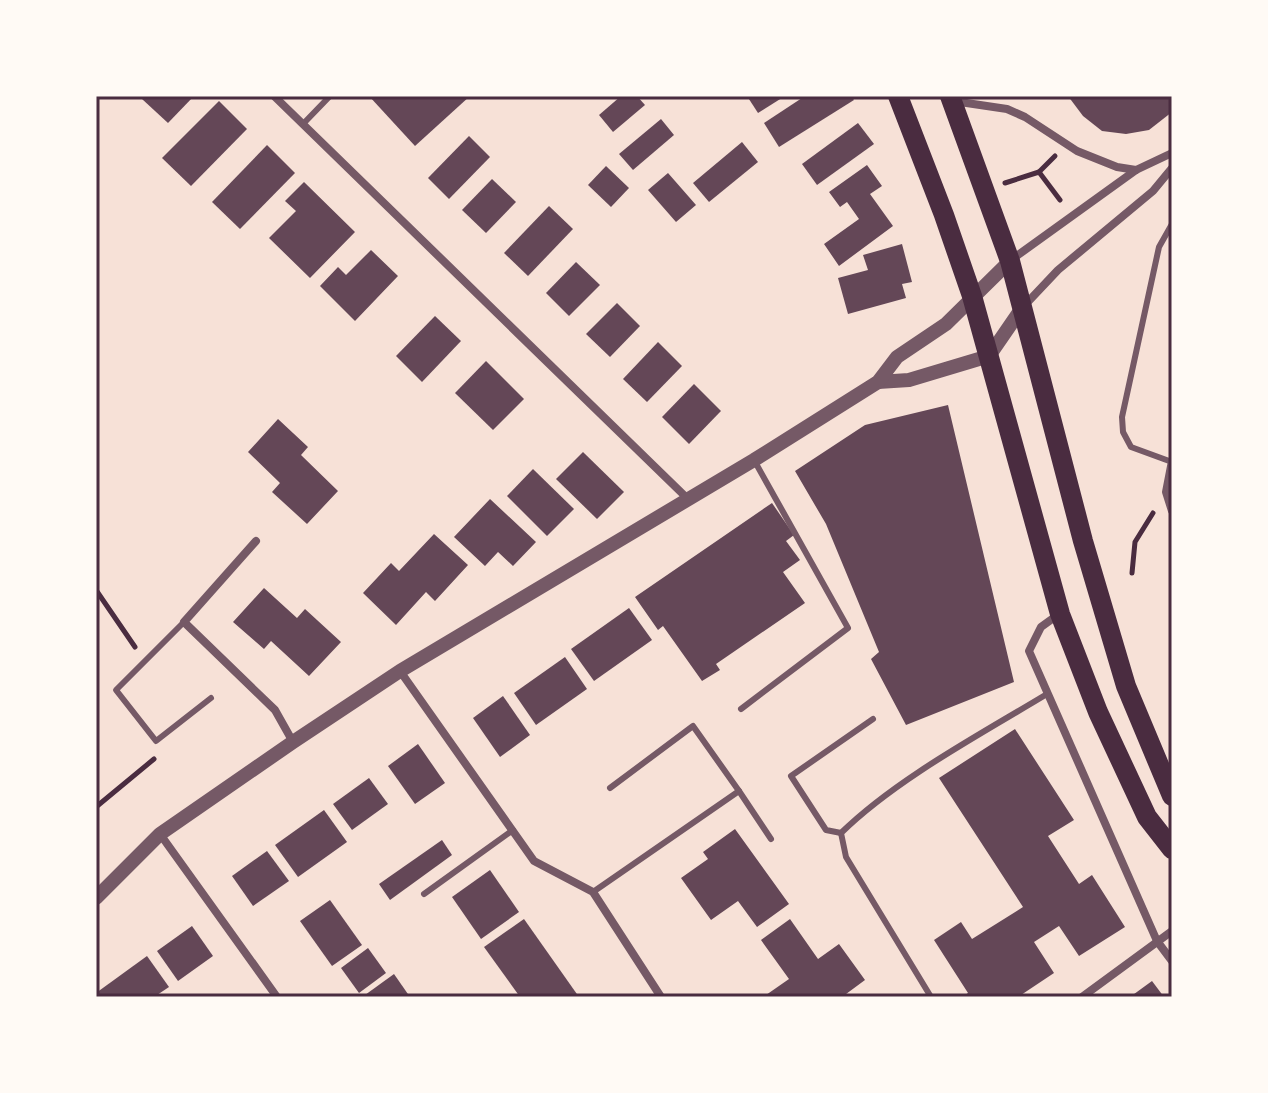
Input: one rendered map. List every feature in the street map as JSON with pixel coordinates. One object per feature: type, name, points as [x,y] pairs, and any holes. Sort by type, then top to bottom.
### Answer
[{"type":"main road","points":[[898,96],[972,296],[1060,614],[1098,712],[1147,817],[1172,849]]},
{"type":"main road","points":[[951,98],[1010,261],[1083,541],[1126,686],[1172,796]]},
{"type":"street","points":[[274,96],[689,500]]},
{"type":"street","points":[[951,98],[1007,109],[1025,117],[1077,151],[1117,167],[1136,170]]},
{"type":"street","points":[[96,898],[160,834],[400,671],[689,500],[878,382],[897,357],[946,324],[1010,261],[1136,170],[1172,153]]},
{"type":"street","points":[[878,382],[909,380],[989,356],[1022,308],[1058,270],[1153,191],[1172,168]]},
{"type":"street","points":[[1172,462],[1166,492],[1172,511]]},
{"type":"street","points":[[256,541],[184,622],[275,710],[293,742]]},
{"type":"street","points":[[1060,614],[1041,627],[1029,651],[1157,941],[1172,961]]},
{"type":"street","points":[[400,671],[534,861],[593,892],[661,997]]},
{"type":"street","points":[[160,834],[277,997]]},
{"type":"street","points":[[1082,997],[1172,931]]},
{"type":"lane","points":[[303,124],[330,96]]},
{"type":"lane","points":[[1172,224],[1159,247],[1122,417],[1123,432],[1131,447],[1172,462]]},
{"type":"lane","points":[[741,709],[848,628],[754,460]]},
{"type":"lane","points":[[184,622],[116,690],[156,741],[211,698]]},
{"type":"lane","points":[[841,833],[859,815],[941,758],[1047,694]]},
{"type":"lane","points":[[841,833],[826,830],[791,776],[873,719]]},
{"type":"lane","points":[[610,788],[693,726],[771,839]]},
{"type":"lane","points":[[593,892],[739,791]]},
{"type":"lane","points":[[424,894],[513,830]]},
{"type":"lane","points":[[841,833],[846,857],[931,997]]},
{"type":"path","points":[[984,190],[1039,172],[1072,216]]},
{"type":"path","points":[[1132,573],[1135,542],[1166,492]]},
{"type":"path","points":[[96,590],[145,661]]},
{"type":"building","points":[[145,96],[194,96],[168,123],[142,99]]},
{"type":"building","points":[[369,96],[470,96],[415,146]]},
{"type":"building","points":[[621,96],[637,96],[645,105],[613,132],[599,115]]},
{"type":"building","points":[[747,96],[785,96],[758,113]]},
{"type":"building","points":[[805,96],[851,96],[854,100],[779,147],[764,123]]},
{"type":"building","points":[[1068,96],[1172,96],[1172,112],[1149,130],[1126,134],[1102,131],[1083,116]]},
{"type":"building","points":[[219,101],[247,129],[191,186],[162,158]]},
{"type":"building","points":[[661,119],[674,135],[633,170],[619,154]]},
{"type":"building","points":[[858,123],[874,144],[817,185],[802,164]]},
{"type":"building","points":[[469,136],[490,157],[449,199],[428,178]]},
{"type":"building","points":[[742,142],[758,162],[709,202],[693,183]]},
{"type":"building","points":[[267,145],[295,173],[240,229],[212,202]]},
{"type":"building","points":[[867,165],[882,186],[870,194],[893,226],[839,266],[824,244],[859,219],[847,202],[840,207],[829,192]]},
{"type":"building","points":[[606,166],[629,188],[611,207],[588,185]]},
{"type":"building","points":[[668,173],[696,205],[676,222],[648,190]]},
{"type":"building","points":[[492,179],[516,202],[486,233],[462,210]]},
{"type":"building","points":[[304,182],[355,232],[310,278],[269,238],[296,211],[285,201]]},
{"type":"building","points":[[549,206],[573,229],[528,276],[504,253]]},
{"type":"building","points":[[902,244],[912,282],[902,284],[906,298],[848,314],[838,278],[868,270],[863,255]]},
{"type":"building","points":[[371,250],[398,276],[355,321],[320,286],[338,267],[346,275]]},
{"type":"building","points":[[576,262],[600,285],[569,316],[546,293]]},
{"type":"building","points":[[617,303],[640,326],[610,357],[586,334]]},
{"type":"building","points":[[435,316],[461,341],[422,382],[396,356]]},
{"type":"building","points":[[658,342],[682,366],[647,402],[623,379]]},
{"type":"building","points":[[486,361],[524,399],[493,430],[455,393]]},
{"type":"building","points":[[694,384],[721,411],[689,444],[662,417]]},
{"type":"building","points":[[948,405],[1014,682],[906,725],[871,659],[879,652],[826,524],[795,471],[865,425]]},
{"type":"building","points":[[278,419],[308,447],[301,455],[338,491],[307,524],[272,492],[280,483],[248,452]]},
{"type":"building","points":[[583,452],[624,492],[597,519],[556,479]]},
{"type":"building","points":[[533,469],[574,509],[547,536],[507,496]]},
{"type":"building","points":[[490,499],[536,542],[513,566],[498,552],[485,566],[454,537]]},
{"type":"building","points":[[772,503],[794,535],[786,541],[800,560],[783,572],[805,603],[716,664],[720,670],[702,681],[663,626],[658,630],[635,597]]},
{"type":"building","points":[[434,534],[468,565],[435,601],[426,592],[396,625],[363,593],[391,563],[399,571]]},
{"type":"building","points":[[264,588],[297,618],[305,609],[341,642],[309,676],[271,641],[264,649],[233,622]]},
{"type":"building","points":[[629,608],[652,640],[594,681],[571,649]]},
{"type":"building","points":[[565,657],[587,689],[536,725],[514,693]]},
{"type":"building","points":[[503,696],[530,735],[500,757],[473,718]]},
{"type":"building","points":[[1015,729],[1074,820],[1048,836],[1079,884],[1092,875],[1125,927],[1079,956],[1059,926],[1034,942],[1054,973],[1018,997],[962,997],[968,993],[934,940],[961,922],[972,939],[1023,907],[939,778]]},
{"type":"building","points":[[418,744],[445,783],[415,804],[388,766]]},
{"type":"building","points":[[369,778],[388,804],[352,830],[333,804]]},
{"type":"building","points":[[324,810],[347,842],[298,877],[275,845]]},
{"type":"building","points":[[735,829],[789,904],[757,927],[738,901],[711,920],[681,878],[708,859],[703,852]]},
{"type":"building","points":[[442,840],[452,855],[390,900],[379,884]]},
{"type":"building","points":[[267,851],[289,881],[253,906],[232,876]]},
{"type":"building","points":[[490,870],[519,912],[481,939],[452,897]]},
{"type":"building","points":[[330,900],[362,945],[332,966],[300,921]]},
{"type":"building","points":[[524,919],[579,997],[520,997],[484,947]]},
{"type":"building","points":[[790,919],[818,959],[839,944],[865,980],[842,997],[768,997],[766,995],[789,979],[761,940]]},
{"type":"building","points":[[192,926],[213,956],[178,981],[157,951]]},
{"type":"building","points":[[368,948],[386,973],[359,993],[341,968]]},
{"type":"building","points":[[147,956],[169,987],[154,997],[96,997],[96,993]]},
{"type":"building","points":[[394,974],[410,997],[366,997],[365,995]]},
{"type":"building","points":[[1152,981],[1164,997],[1130,997]]}]
